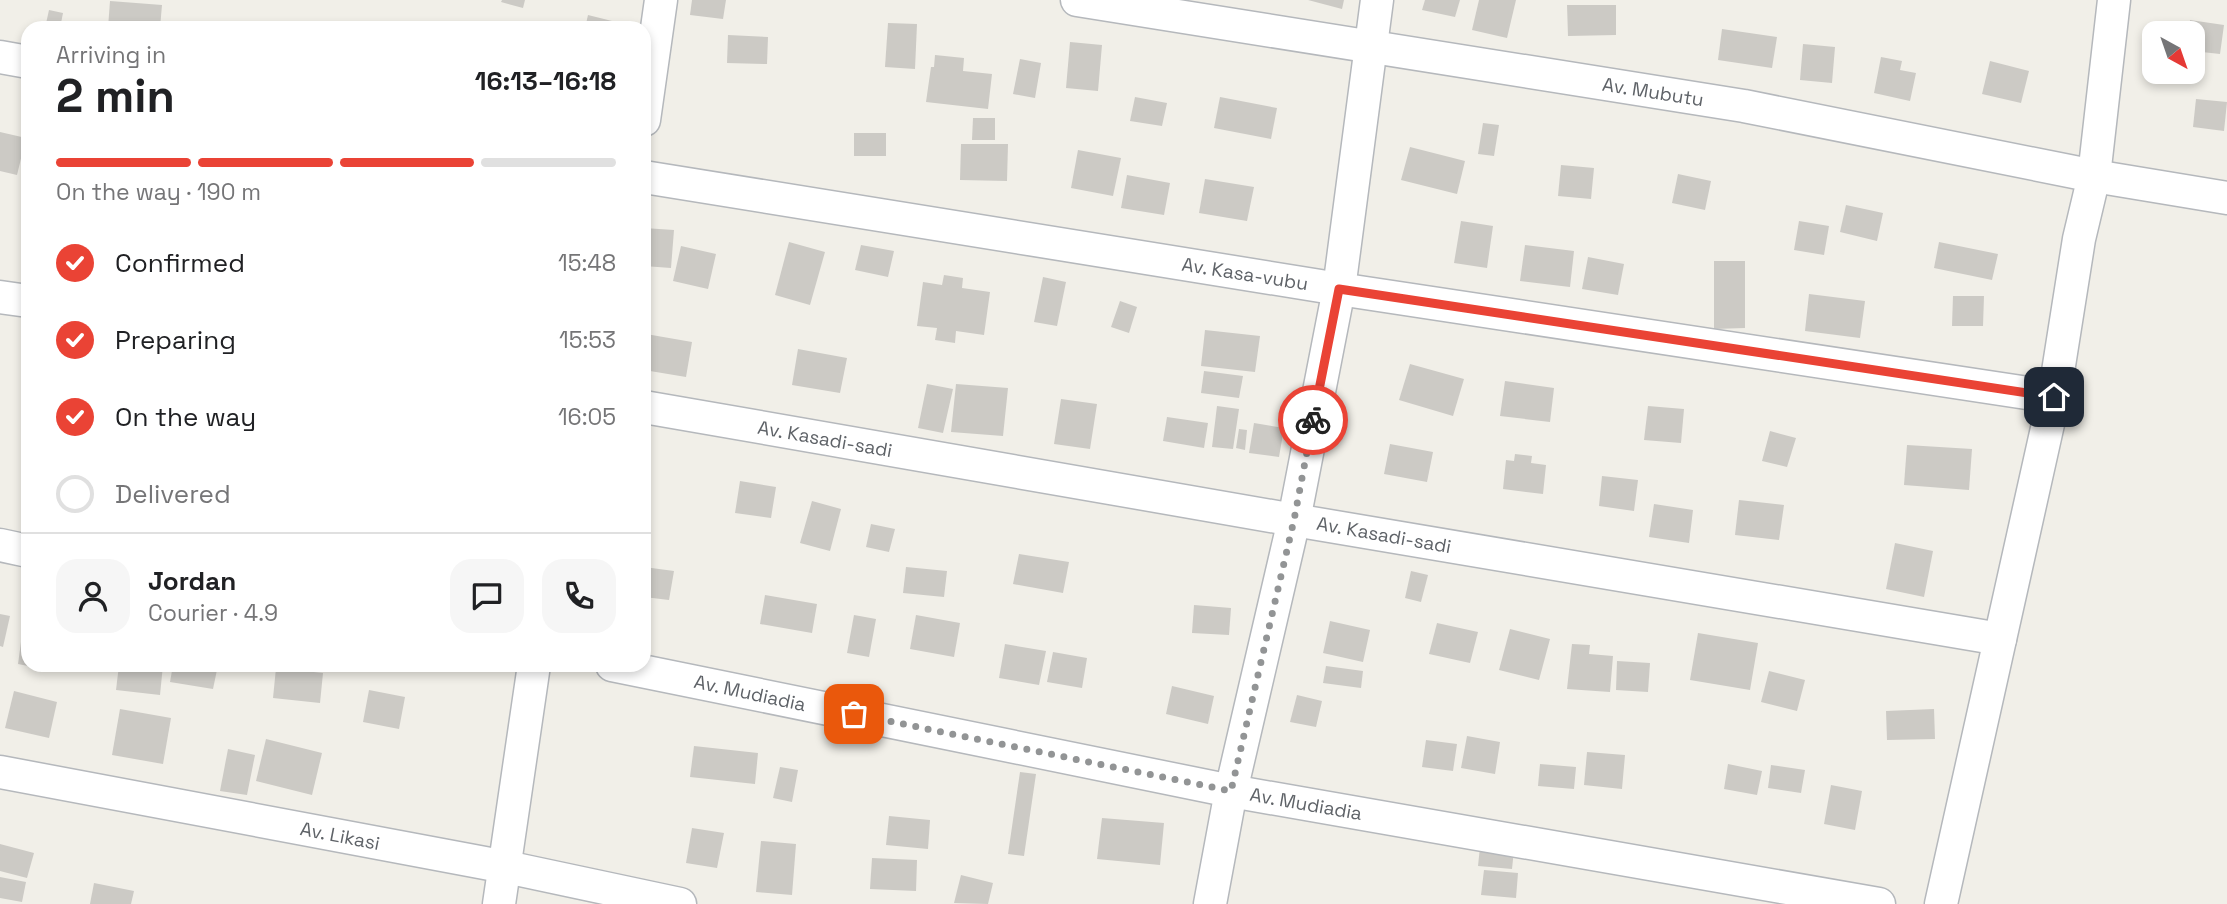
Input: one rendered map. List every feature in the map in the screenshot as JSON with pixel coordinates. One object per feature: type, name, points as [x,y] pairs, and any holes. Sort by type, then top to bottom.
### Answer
[{"type":"street","points":[[651,71],[661,0]]},
{"type":"street","name":"Av. Mubutu","points":[[1077,0],[1744,106],[2094,176],[2227,198]]},
{"type":"street","points":[[1210,904],[1231,791],[1294,520],[1339,289],[1373,47],[1377,0]]},
{"type":"street","points":[[1941,904],[2054,397],[2079,239],[2094,176],[2114,0]]},
{"type":"street","points":[[0,57],[21,61]]},
{"type":"street","name":"Av. Kasa-vubu","points":[[651,178],[1339,289],[2054,397]]},
{"type":"street","points":[[0,296],[21,300]]},
{"type":"street","name":"Av. Kasadi-sadi","points":[[651,408],[2000,639]]},
{"type":"street","points":[[0,545],[21,550]]},
{"type":"street","points":[[499,904],[533,672]]},
{"type":"street","name":"Av. Mudiadia","points":[[646,672],[1231,791],[1879,904]]},
{"type":"street","name":"Av. Likasi","points":[[0,772],[506,867],[680,904]]},
{"type":"building","points":[[525,0],[523,8],[501,2]]},
{"type":"building","points":[[692,0],[726,0],[723,19],[690,15]]},
{"type":"building","points":[[1308,0],[1344,0],[1342,9]]},
{"type":"building","points":[[1425,0],[1460,0],[1455,17],[1422,10]]},
{"type":"building","points":[[1479,0],[1516,0],[1507,38],[1472,30]]},
{"type":"building","points":[[110,1],[162,5],[161,21],[109,21]]},
{"type":"building","points":[[1567,5],[1616,5],[1616,35],[1568,36]]},
{"type":"building","points":[[49,10],[63,13],[61,21],[47,21]]},
{"type":"building","points":[[588,15],[612,21],[587,21]]},
{"type":"building","points":[[2205,22],[2224,25],[2220,54],[2205,52]]},
{"type":"building","points":[[888,23],[917,24],[915,69],[885,67]]},
{"type":"building","points":[[1722,29],[1777,37],[1772,68],[1718,60]]},
{"type":"building","points":[[728,35],[768,37],[767,64],[727,63]]},
{"type":"building","points":[[1070,42],[1102,45],[1098,91],[1066,88]]},
{"type":"building","points":[[1803,44],[1835,47],[1832,83],[1800,80]]},
{"type":"building","points":[[935,55],[964,58],[963,71],[992,74],[988,109],[926,102]]},
{"type":"building","points":[[1881,57],[1902,61],[1900,70],[1916,73],[1910,101],[1874,93]]},
{"type":"building","points":[[1020,59],[1041,63],[1035,98],[1013,94]]},
{"type":"building","points":[[1990,61],[2029,71],[2021,103],[1982,94]]},
{"type":"building","points":[[1135,97],[1167,103],[1162,126],[1130,121]]},
{"type":"building","points":[[1220,97],[1277,108],[1271,139],[1214,128]]},
{"type":"building","points":[[2196,99],[2227,102],[2224,131],[2193,127]]},
{"type":"building","points":[[973,118],[995,118],[995,140],[972,140]]},
{"type":"building","points":[[1483,123],[1499,125],[1494,156],[1478,154]]},
{"type":"building","points":[[0,132],[21,137],[21,159],[17,175],[0,171]]},
{"type":"building","points":[[854,133],[886,133],[886,156],[854,156]]},
{"type":"building","points":[[961,144],[1008,144],[1007,181],[960,180]]},
{"type":"building","points":[[1410,147],[1465,161],[1457,194],[1401,180]]},
{"type":"building","points":[[1078,150],[1121,158],[1113,196],[1071,188]]},
{"type":"building","points":[[1561,165],[1594,168],[1591,199],[1558,196]]},
{"type":"building","points":[[1678,174],[1711,181],[1705,210],[1672,203]]},
{"type":"building","points":[[1127,175],[1170,183],[1164,215],[1121,208]]},
{"type":"building","points":[[1205,179],[1254,187],[1247,221],[1199,213]]},
{"type":"building","points":[[1846,205],[1883,213],[1877,241],[1840,232]]},
{"type":"building","points":[[1461,221],[1493,226],[1487,268],[1454,263]]},
{"type":"building","points":[[1799,221],[1829,226],[1824,255],[1794,250]]},
{"type":"building","points":[[651,228],[674,230],[671,268],[651,267]]},
{"type":"building","points":[[789,242],[825,252],[810,305],[775,295]]},
{"type":"building","points":[[1939,242],[1998,254],[1992,280],[1934,268]]},
{"type":"building","points":[[861,245],[894,251],[888,277],[855,270]]},
{"type":"building","points":[[1525,245],[1574,251],[1570,287],[1520,281]]},
{"type":"building","points":[[681,246],[716,254],[708,289],[673,281]]},
{"type":"building","points":[[1588,257],[1624,264],[1618,295],[1582,289]]},
{"type":"building","points":[[1714,261],[1745,261],[1745,328],[1714,329]]},
{"type":"building","points":[[944,275],[963,278],[962,288],[990,292],[984,335],[956,331],[955,343],[935,340],[937,328],[917,326],[923,282],[942,285]]},
{"type":"building","points":[[1043,277],[1066,282],[1057,326],[1034,322]]},
{"type":"building","points":[[1809,294],[1865,301],[1860,338],[1805,331]]},
{"type":"building","points":[[1953,296],[1984,296],[1983,326],[1952,326]]},
{"type":"building","points":[[1120,301],[1137,307],[1129,333],[1111,327]]},
{"type":"building","points":[[1205,330],[1260,336],[1255,372],[1201,366]]},
{"type":"building","points":[[651,335],[692,342],[686,377],[651,371]]},
{"type":"building","points":[[798,349],[847,358],[840,393],[792,385]]},
{"type":"building","points":[[1410,364],[1464,379],[1453,416],[1399,400]]},
{"type":"building","points":[[1204,371],[1243,376],[1239,398],[1201,393]]},
{"type":"building","points":[[1505,381],[1554,388],[1550,422],[1500,416]]},
{"type":"building","points":[[927,384],[953,389],[943,433],[918,428]]},
{"type":"building","points":[[956,384],[1008,388],[1003,436],[951,432]]},
{"type":"building","points":[[1061,399],[1097,404],[1090,449],[1054,444]]},
{"type":"building","points":[[1217,406],[1239,409],[1233,449],[1212,447]]},
{"type":"building","points":[[1648,406],[1684,409],[1681,443],[1644,440]]},
{"type":"building","points":[[1167,417],[1208,423],[1204,448],[1163,441]]},
{"type":"building","points":[[1254,423],[1284,428],[1279,457],[1249,453]]},
{"type":"building","points":[[1239,429],[1247,430],[1245,450],[1236,448]]},
{"type":"building","points":[[1770,431],[1796,438],[1787,467],[1762,461]]},
{"type":"building","points":[[1390,444],[1433,452],[1427,482],[1384,474]]},
{"type":"building","points":[[1907,445],[1972,449],[1969,490],[1904,485]]},
{"type":"building","points":[[1515,454],[1532,456],[1531,463],[1546,465],[1543,494],[1503,489],[1506,460],[1514,461]]},
{"type":"building","points":[[1602,476],[1638,480],[1634,511],[1599,506]]},
{"type":"building","points":[[740,481],[776,487],[771,518],[735,513]]},
{"type":"building","points":[[1739,500],[1784,505],[1779,540],[1735,535]]},
{"type":"building","points":[[812,501],[841,509],[830,551],[800,543]]},
{"type":"building","points":[[1654,504],[1693,510],[1689,543],[1649,537]]},
{"type":"building","points":[[871,524],[895,529],[889,552],[866,547]]},
{"type":"building","points":[[1895,543],[1933,551],[1924,597],[1886,589]]},
{"type":"building","points":[[1019,554],[1069,562],[1063,593],[1013,584]]},
{"type":"building","points":[[906,567],[947,571],[944,597],[903,593]]},
{"type":"building","points":[[651,568],[674,571],[669,600],[651,598]]},
{"type":"building","points":[[1411,571],[1428,575],[1421,602],[1405,598]]},
{"type":"building","points":[[765,595],[817,604],[812,633],[760,624]]},
{"type":"building","points":[[1194,605],[1231,608],[1229,635],[1192,633]]},
{"type":"building","points":[[0,614],[10,616],[3,647],[0,646]]},
{"type":"building","points":[[854,615],[876,619],[869,657],[847,653]]},
{"type":"building","points":[[916,615],[960,623],[954,657],[910,649]]},
{"type":"building","points":[[1330,621],[1370,630],[1363,662],[1323,653]]},
{"type":"building","points":[[1437,623],[1478,632],[1470,663],[1429,654]]},
{"type":"building","points":[[1510,629],[1550,639],[1539,680],[1499,670]]},
{"type":"building","points":[[1698,633],[1758,643],[1750,690],[1690,680]]},
{"type":"building","points":[[21,642],[21,665],[18,664]]},
{"type":"building","points":[[1005,644],[1046,651],[1039,685],[999,678]]},
{"type":"building","points":[[1572,644],[1590,645],[1589,654],[1613,656],[1610,692],[1567,689]]},
{"type":"building","points":[[1053,652],[1087,658],[1082,688],[1047,682]]},
{"type":"building","points":[[1617,661],[1650,663],[1648,692],[1616,690]]},
{"type":"building","points":[[1326,666],[1363,671],[1361,688],[1323,683]]},
{"type":"building","points":[[1769,671],[1805,680],[1797,711],[1761,702]]},
{"type":"building","points":[[118,672],[162,672],[160,695],[116,690]]},
{"type":"building","points":[[172,672],[217,672],[213,689],[170,682]]},
{"type":"building","points":[[276,672],[323,673],[320,703],[273,698]]},
{"type":"building","points":[[1172,686],[1214,696],[1208,724],[1166,714]]},
{"type":"building","points":[[369,690],[405,697],[399,729],[363,722]]},
{"type":"building","points":[[14,691],[57,702],[49,738],[5,728]]},
{"type":"building","points":[[1297,695],[1322,701],[1316,727],[1290,722]]},
{"type":"building","points":[[120,709],[171,718],[163,764],[112,755]]},
{"type":"building","points":[[1934,709],[1935,739],[1887,740],[1886,711]]},
{"type":"building","points":[[1467,736],[1500,742],[1495,774],[1461,768]]},
{"type":"building","points":[[266,739],[322,753],[312,795],[256,781]]},
{"type":"building","points":[[1426,740],[1457,744],[1453,771],[1422,767]]},
{"type":"building","points":[[694,746],[758,753],[755,784],[690,777]]},
{"type":"building","points":[[228,749],[255,755],[247,795],[220,791]]},
{"type":"building","points":[[1587,752],[1625,755],[1622,789],[1584,785]]},
{"type":"building","points":[[1540,764],[1576,767],[1574,789],[1538,786]]},
{"type":"building","points":[[1728,764],[1762,771],[1757,795],[1724,789]]},
{"type":"building","points":[[1771,765],[1805,770],[1801,793],[1768,788]]},
{"type":"building","points":[[780,767],[798,770],[792,802],[773,798]]},
{"type":"building","points":[[1020,772],[1036,774],[1024,856],[1008,854]]},
{"type":"building","points":[[1831,785],[1862,791],[1855,830],[1824,824]]},
{"type":"building","points":[[889,816],[930,820],[928,849],[886,845]]},
{"type":"building","points":[[1102,818],[1164,823],[1160,865],[1097,859]]},
{"type":"building","points":[[692,828],[724,833],[717,868],[686,863]]},
{"type":"building","points":[[761,841],[796,844],[792,895],[756,892]]},
{"type":"building","points":[[0,844],[34,853],[27,878],[0,871]]},
{"type":"building","points":[[1480,847],[1514,850],[1512,869],[1478,866]]},
{"type":"building","points":[[872,858],[917,860],[916,891],[870,889]]},
{"type":"building","points":[[1484,870],[1518,873],[1516,898],[1481,895]]},
{"type":"building","points":[[961,875],[993,883],[988,904],[954,903]]},
{"type":"building","points":[[0,877],[26,882],[22,902],[0,898]]},
{"type":"building","points":[[94,883],[134,891],[131,904],[90,904]]},
{"type":"way so far","points":[[854,714],[1231,791],[1294,520],[1313,420]]},
{"type":"route","points":[[1313,420],[1339,289],[2054,397]]}]
